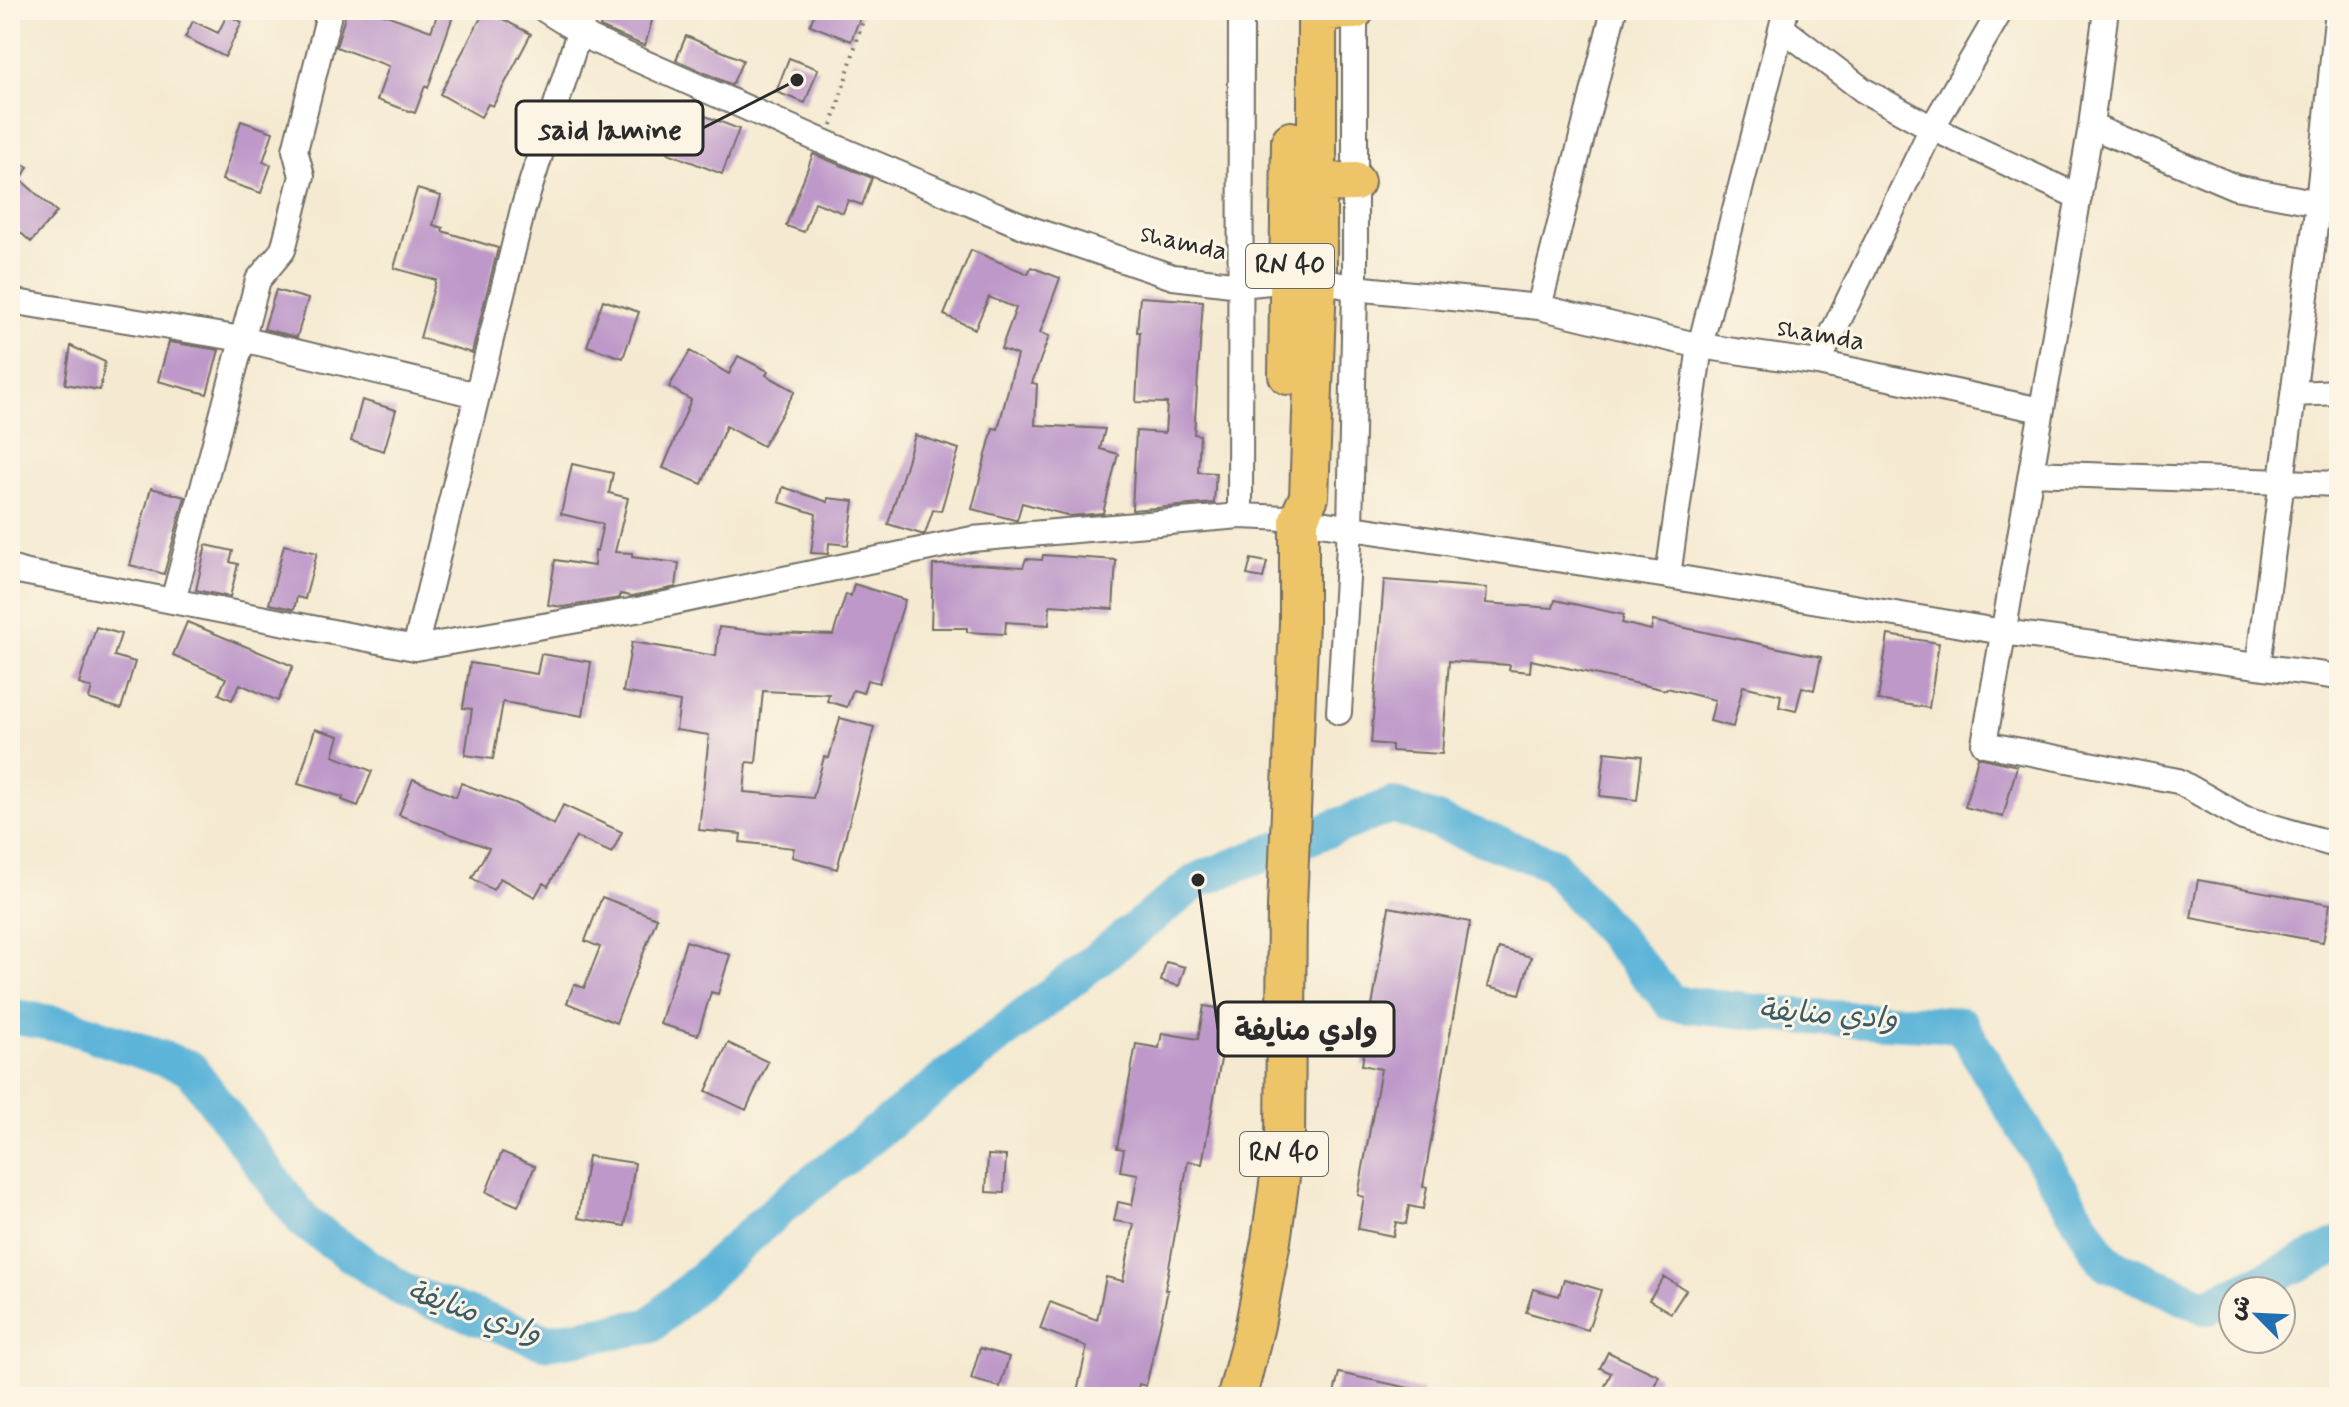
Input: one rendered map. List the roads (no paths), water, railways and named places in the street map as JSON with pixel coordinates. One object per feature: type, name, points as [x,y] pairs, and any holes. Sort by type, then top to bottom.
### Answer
[{"type":"main road","name":"RN 40","points":[[1293,10],[1303,280]]},
{"type":"main road","name":"RN 40","points":[[1237,1397],[1271,1241],[1285,1141],[1287,906],[1299,622],[1299,519],[1287,496],[1303,280],[1317,183],[1317,10]]},
{"type":"main road","points":[[1317,10],[1355,10]]},
{"type":"main road","points":[[1317,183],[1355,182]]},
{"type":"street","points":[[173,601],[258,280],[283,250],[287,235],[302,176],[295,150],[330,10]]},
{"type":"street","name":"shamda","points":[[545,10],[582,21],[591,39],[826,143],[1028,228],[1173,277],[1240,285],[1303,280],[1539,307],[1700,346],[1818,363],[2041,410]]},
{"type":"street","points":[[1240,516],[1241,10]]},
{"type":"street","points":[[1339,712],[1350,528],[1355,288],[1355,10]]},
{"type":"street","points":[[1539,307],[1614,10]]},
{"type":"street","points":[[1818,363],[1932,128],[2001,10]]},
{"type":"street","points":[[2106,10],[2091,126],[1984,744],[2178,781],[2243,818],[2339,846]]},
{"type":"street","points":[[2258,666],[2293,394],[2328,205],[2338,10]]},
{"type":"street","points":[[1668,576],[1700,346],[1784,19],[1863,90],[1932,128],[2079,197]]},
{"type":"street","points":[[415,648],[523,209],[582,21]]},
{"type":"street","points":[[2091,126],[2235,187],[2328,205]]},
{"type":"street","points":[[10,301],[242,339],[477,395]]},
{"type":"street","points":[[2293,394],[2339,392]]},
{"type":"street","points":[[2031,473],[2339,484]]},
{"type":"street","points":[[10,568],[415,648],[642,609],[972,539],[1240,516],[1299,519],[2003,632],[2339,677]]},
{"type":"waterway","name":"وادي منايفة","points":[[10,1016],[69,1026],[190,1068],[305,1223],[406,1292],[546,1342],[650,1326],[780,1208],[1198,880],[1393,805],[1552,864],[1672,1003],[1793,1016],[1961,1025],[2105,1262],[2206,1307],[2217,1302]]},
{"type":"waterway","name":"وادي منايفة","points":[[2275,1275],[2339,1245]]},
{"type":"place","name":"said lamine","points":[[797,80]]},
{"type":"place","name":"وادي منايفة","points":[[1198,880]]}]
